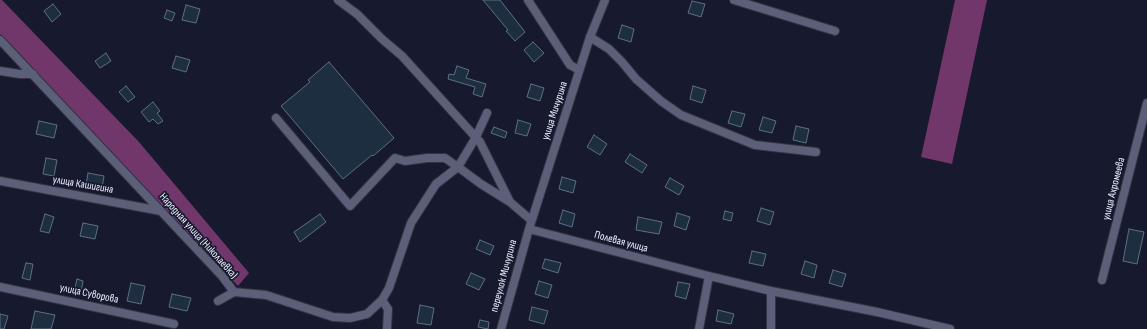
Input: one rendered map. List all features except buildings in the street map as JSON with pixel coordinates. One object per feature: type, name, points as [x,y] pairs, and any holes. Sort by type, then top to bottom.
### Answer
[{"type":"street","points":[[338,0],[356,14],[402,56],[476,137],[480,142],[510,202]]},
{"type":"street","points":[[528,0],[570,65],[579,70]]},
{"type":"street","name":"улица Мичурина","points":[[528,229],[590,37],[605,0]]},
{"type":"street","points":[[734,0],[836,31]]},
{"type":"street","points":[[590,37],[608,49],[622,62],[636,79],[660,101],[681,115],[755,145],[816,152]]},
{"type":"street","name":"Народная улица (Николаевка)","points":[[0,40],[222,276],[234,292],[266,295],[333,317],[350,318],[367,314],[382,300],[389,288],[411,223],[436,184],[458,167]]},
{"type":"street","points":[[0,71],[33,74]]},
{"type":"street","name":"улица Ахромеева","points":[[1102,280],[1147,103]]},
{"type":"street","points":[[458,167],[476,137],[486,113]]},
{"type":"street","points":[[276,118],[350,206],[395,158],[405,161],[427,158],[444,158],[510,202],[531,220]]},
{"type":"street","name":"улица Кашигина","points":[[0,181],[161,211]]},
{"type":"street","name":"Полевая улица","points":[[528,229],[771,291],[877,312],[950,329]]},
{"type":"street","name":"переулок Мичурина","points":[[501,329],[528,229]]},
{"type":"street","points":[[700,329],[709,276]]},
{"type":"street","name":"улица Суворова","points":[[0,287],[174,324]]},
{"type":"street","points":[[771,291],[771,329]]},
{"type":"street","points":[[218,302],[234,292]]},
{"type":"street","points":[[382,300],[388,309],[387,329]]},
{"type":"shaded area","points":[[0,0],[2,0],[139,142],[249,273],[238,286],[0,34]]},
{"type":"shaded area","points":[[955,0],[987,0],[952,164],[921,157]]}]
